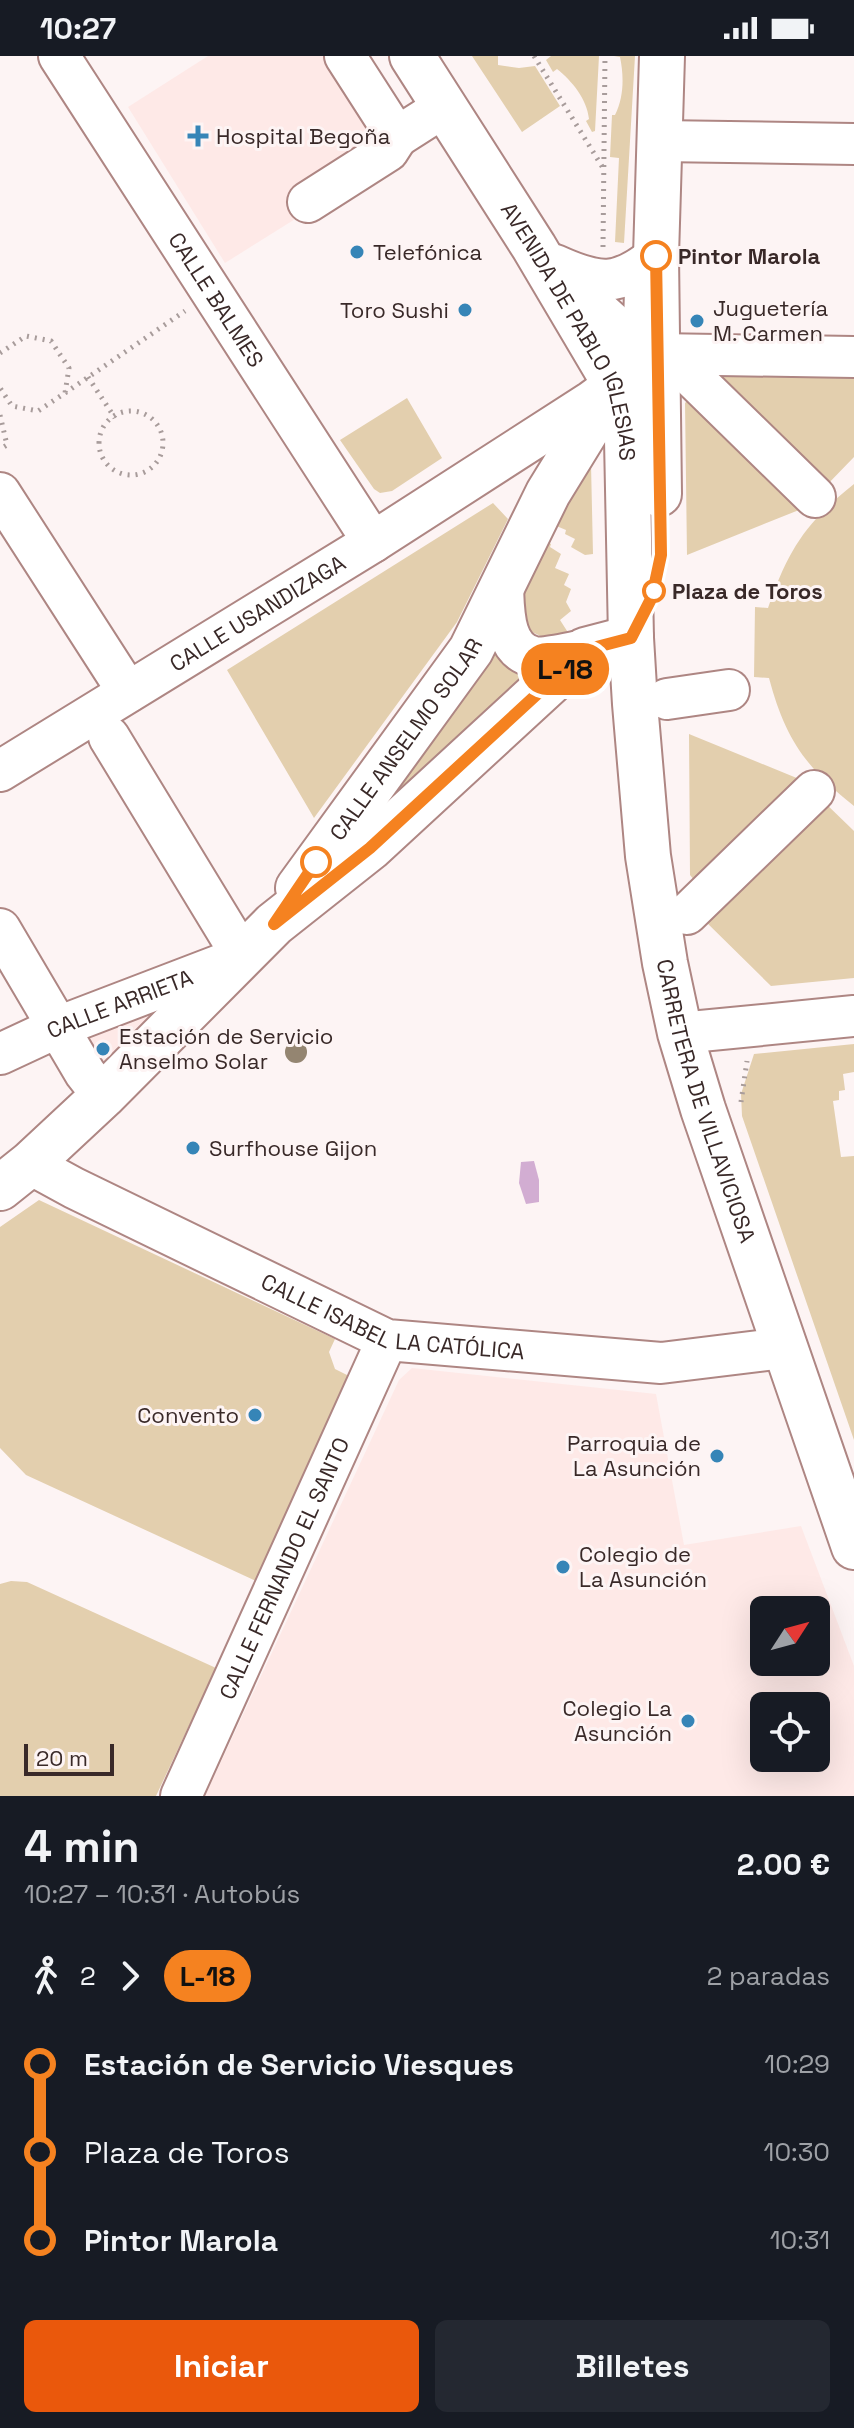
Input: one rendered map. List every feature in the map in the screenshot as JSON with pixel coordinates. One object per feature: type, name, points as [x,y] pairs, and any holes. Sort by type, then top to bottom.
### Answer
[{"type":"main road","name":"AVENIDA DE PABLO IGLESIAS","points":[[412,56],[541,258],[615,384],[627,439],[631,638]]},
{"type":"main road","points":[[585,650],[631,638],[652,597],[661,555],[656,256],[662,56]]},
{"type":"main road","name":"CALLE ANSELMO SOLAR","points":[[274,924],[316,861],[471,650],[548,493],[615,384]]},
{"type":"main road","name":"CARRETERA DE VILLAVICIOSA","points":[[631,638],[648,856],[680,1033],[703,1109],[854,1547]]},
{"type":"main road","name":"CALLE ANSELMO SOLAR","points":[[15,1176],[103,1096],[236,946],[274,924],[370,848],[585,650]]},
{"type":"street","name":"CALLE BALMES","points":[[59,56],[373,542]]},
{"type":"street","points":[[345,56],[397,137]]},
{"type":"street","points":[[308,202],[388,151],[397,137],[444,107]]},
{"type":"street","points":[[659,141],[854,144]]},
{"type":"street","points":[[541,258],[576,275],[603,280],[633,275],[656,256]]},
{"type":"street","points":[[541,258],[660,356],[815,497]]},
{"type":"street","points":[[615,384],[660,356],[854,357]]},
{"type":"street","name":"CALLE USANDIZAGA","points":[[0,771],[515,453],[615,384]]},
{"type":"street","points":[[515,453],[530,455],[543,463],[548,493]]},
{"type":"street","points":[[0,493],[128,692]]},
{"type":"street","points":[[503,587],[505,625],[519,649],[535,657],[585,650]]},
{"type":"street","points":[[667,699],[729,690]]},
{"type":"street","points":[[109,737],[236,946]]},
{"type":"street","points":[[687,914],[814,791]]},
{"type":"street","points":[[0,929],[85,1073],[103,1096]]},
{"type":"street","name":"CALLE ARRIETA","points":[[0,1054],[236,946]]},
{"type":"street","points":[[680,1033],[854,1016]]},
{"type":"street","name":"CALLE ISABEL LA CATÓLICA","points":[[15,1176],[74,1188],[387,1340],[661,1363],[784,1348]]},
{"type":"street","name":"CALLE FERNANDO EL SANTO","points":[[181,1796],[387,1340]]},
{"type":"path","points":[[534,56],[604,169]]},
{"type":"path","points":[[603,251],[605,56]]},
{"type":"path","points":[[1,391],[12,406],[38,411],[190,309]]},
{"type":"path","points":[[0,353],[26,336],[51,341],[69,368],[65,393]]},
{"type":"path","points":[[88,377],[115,418]]},
{"type":"path","points":[[126,410],[148,415],[164,439],[160,460],[137,476],[114,472],[98,448],[102,427],[115,418],[126,410]]},
{"type":"path","points":[[0,415],[7,445],[2,448]]},
{"type":"shaded area","points":[[208,56],[367,56],[420,141],[225,263],[128,107]]},
{"type":"shaded area","points":[[472,56],[498,56],[498,65],[519,68],[535,66],[560,106],[522,132]]},
{"type":"shaded area","points":[[551,56],[599,56],[595,131],[592,132],[586,121],[589,119],[588,112],[578,91],[557,69],[553,72],[546,60]]},
{"type":"shaded area","points":[[614,56],[635,56],[624,243],[615,242],[619,158],[610,157],[612,115],[618,108],[622,86],[620,57]]},
{"type":"shaded area","points":[[712,374],[854,378],[854,457],[824,488]]},
{"type":"shaded area","points":[[694,394],[804,508],[687,555],[685,403]]},
{"type":"shaded area","points":[[407,398],[442,458],[392,491],[380,493],[340,440]]},
{"type":"shaded area","points":[[591,464],[593,554],[585,555],[571,547],[575,539],[565,534],[566,530],[554,525]]},
{"type":"shaded area","points":[[854,484],[854,806],[822,778],[799,750],[782,718],[769,678],[754,677],[755,607],[768,608],[800,538],[823,511]]},
{"type":"shaded area","points":[[493,503],[508,519],[457,622],[314,818],[227,670]]},
{"type":"shaded area","points":[[546,541],[561,554],[555,568],[569,574],[564,585],[571,589],[566,602],[571,611],[560,620],[569,634],[547,639],[526,626],[522,591]]},
{"type":"shaded area","points":[[494,642],[528,672],[391,799],[389,794]]},
{"type":"shaded area","points":[[689,734],[804,781],[698,885],[690,875]]},
{"type":"shaded area","points":[[821,799],[854,831],[854,978],[771,986],[702,918]]},
{"type":"shaded area","name":"Estación de Servicio Anselmo Solar","points":[[140,999],[156,1019],[104,1072],[87,1062],[84,1020]]},
{"type":"shaded area","points":[[854,1044],[854,1072],[843,1074],[845,1090],[839,1091],[839,1100],[833,1101],[841,1157],[854,1156],[854,1440],[742,1116],[741,1094],[754,1054]]},
{"type":"shaded area","points":[[534,1161],[539,1180],[539,1202],[526,1204],[519,1183],[521,1162]]},
{"type":"shaded area","points":[[39,1200],[335,1339],[329,1352],[335,1369],[351,1377],[256,1581],[26,1475],[0,1448],[0,1227]]},
{"type":"shaded area","name":"Colegio de La Asunción","points":[[412,1368],[656,1394],[684,1545],[801,1526],[828,1596],[750,1596],[750,1676],[830,1676],[830,1603],[854,1666],[854,1796],[205,1796],[399,1380]]},
{"type":"shaded area","points":[[27,1582],[216,1668],[156,1796],[0,1796],[0,1584]]},
{"type":"bus line","name":"L-18","points":[[316,862],[274,924],[370,848],[585,650],[631,638],[652,597],[661,555],[656,256]]},
{"type":"place","name":"Hospital Begoña","points":[[198,136]]},
{"type":"place","name":"Telefónica","points":[[357,252]]},
{"type":"place","name":"Pintor Marola","points":[[656,256]]},
{"type":"place","name":"Toro Sushi","points":[[465,310]]},
{"type":"place","name":"Juguetería M. Carmen","points":[[697,321]]},
{"type":"place","name":"Plaza de Toros","points":[[654,591]]},
{"type":"place","name":"Estación de Servicio Anselmo Solar","points":[[103,1049]]},
{"type":"place","name":"Surfhouse Gijon","points":[[193,1148]]},
{"type":"place","name":"Convento","points":[[255,1415]]},
{"type":"place","name":"Parroquia de La Asunción","points":[[717,1456]]},
{"type":"place","name":"Colegio de La Asunción","points":[[563,1567]]},
{"type":"place","name":"Colegio La Asunción","points":[[688,1721]]}]
